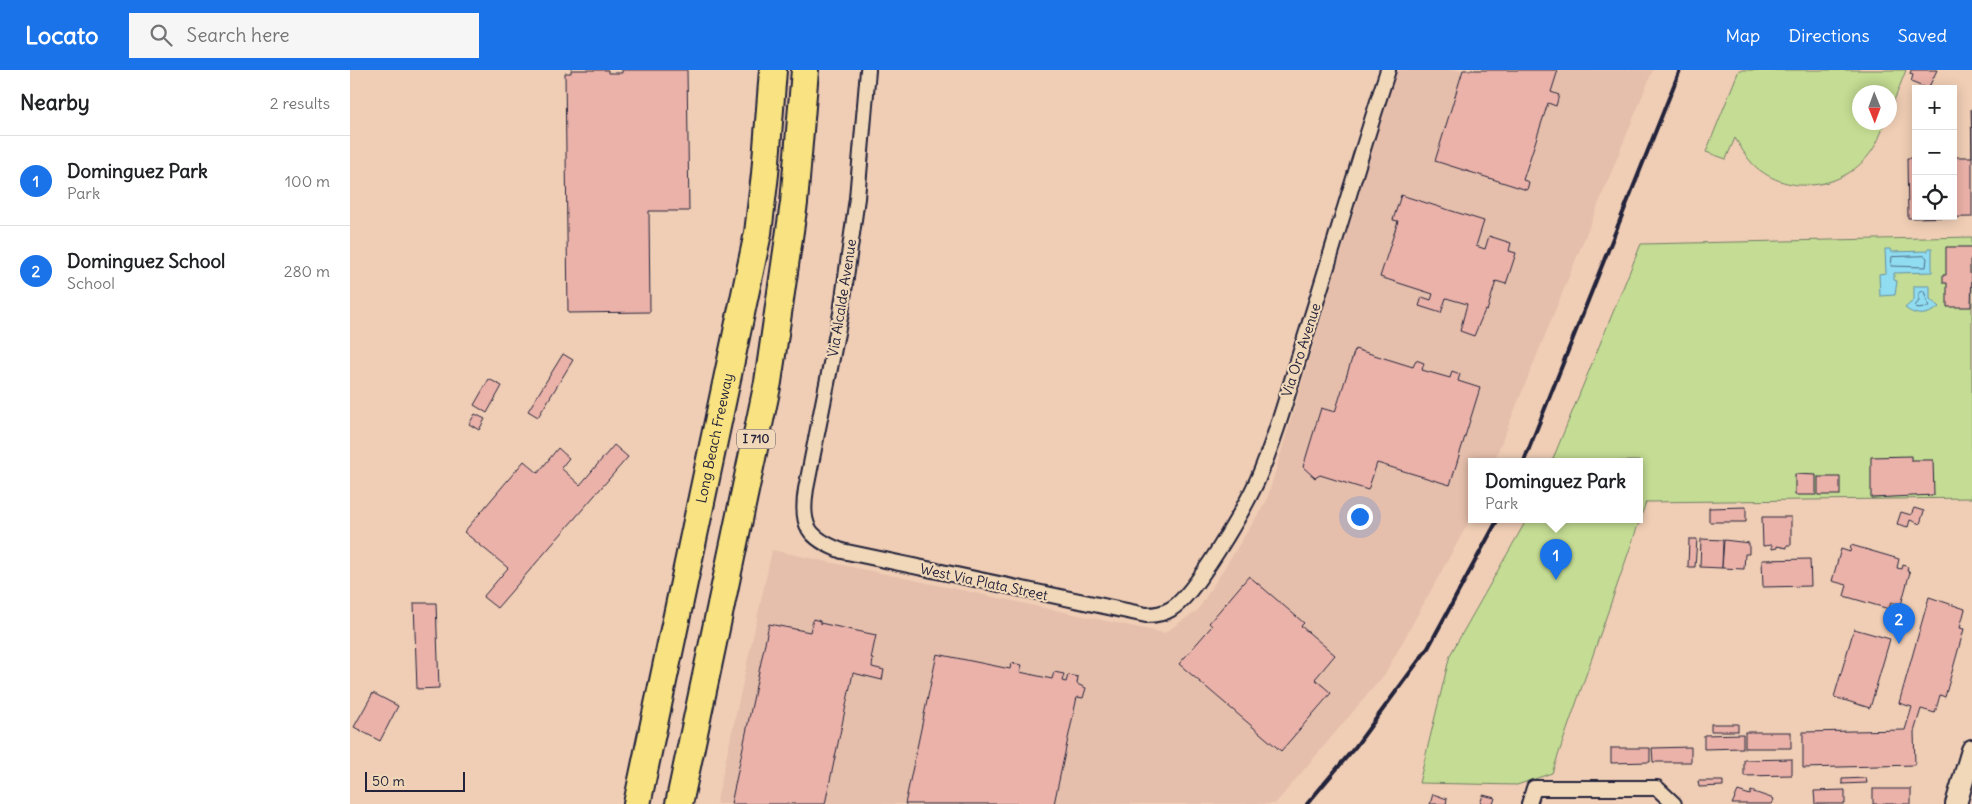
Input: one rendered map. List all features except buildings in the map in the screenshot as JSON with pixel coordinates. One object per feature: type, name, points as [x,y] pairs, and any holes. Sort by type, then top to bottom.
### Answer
[{"type":"highway","points":[[756,70],[766,174]]},
{"type":"highway","name":"Long Beach Freeway","points":[[637,804],[758,233],[766,174],[773,70]]},
{"type":"highway","name":"I 710","points":[[679,804],[771,364],[794,203],[805,70]]},
{"type":"main road","points":[[1956,804],[1972,750]]},
{"type":"street","name":"Via Alcalde Avenue","points":[[805,523],[803,506],[842,303],[857,198],[868,70]]},
{"type":"street","name":"Via Oro Avenue","points":[[1172,609],[1188,595],[1232,528],[1250,494],[1267,454],[1388,70]]},
{"type":"street","name":"West Via Plata Street","points":[[805,523],[812,534],[823,544],[842,551],[1146,616],[1159,615],[1172,609]]},
{"type":"street","points":[[1529,804],[1534,788],[1657,788],[1674,804]]},
{"type":"shaded area","points":[[1396,70],[1653,70],[1495,458],[1468,458],[1468,523],[1385,674],[1275,804],[716,804],[772,550],[1164,633],[1197,611],[1266,502]]},
{"type":"green space","points":[[1739,70],[1906,70],[1897,93],[1897,85],[1852,85],[1852,130],[1882,130],[1876,144],[1866,158],[1840,178],[1808,185],[1791,184],[1776,179],[1761,171],[1749,160],[1735,138],[1726,159],[1706,152]]},
{"type":"green space","points":[[1972,237],[1972,498],[1646,502],[1643,511],[1643,458],[1553,458],[1641,244]]},
{"type":"green space","points":[[1525,523],[1639,523],[1552,773],[1517,785],[1419,783],[1450,655]]},
{"type":"water","points":[[1928,248],[1932,248],[1932,272],[1894,273],[1894,280],[1897,281],[1895,295],[1880,296],[1879,274],[1886,273],[1885,249],[1890,249],[1891,252],[1928,251]]},
{"type":"water","points":[[1914,286],[1930,286],[1930,299],[1939,307],[1926,314],[1914,313],[1905,308],[1914,300]]},
{"type":"railway","points":[[1525,458],[1680,70]]},
{"type":"railway","points":[[1307,804],[1356,746],[1428,648],[1496,523]]},
{"type":"place","name":"Dominguez Park","points":[[1556,580]]},
{"type":"place","name":"Dominguez School","points":[[1899,644]]}]
